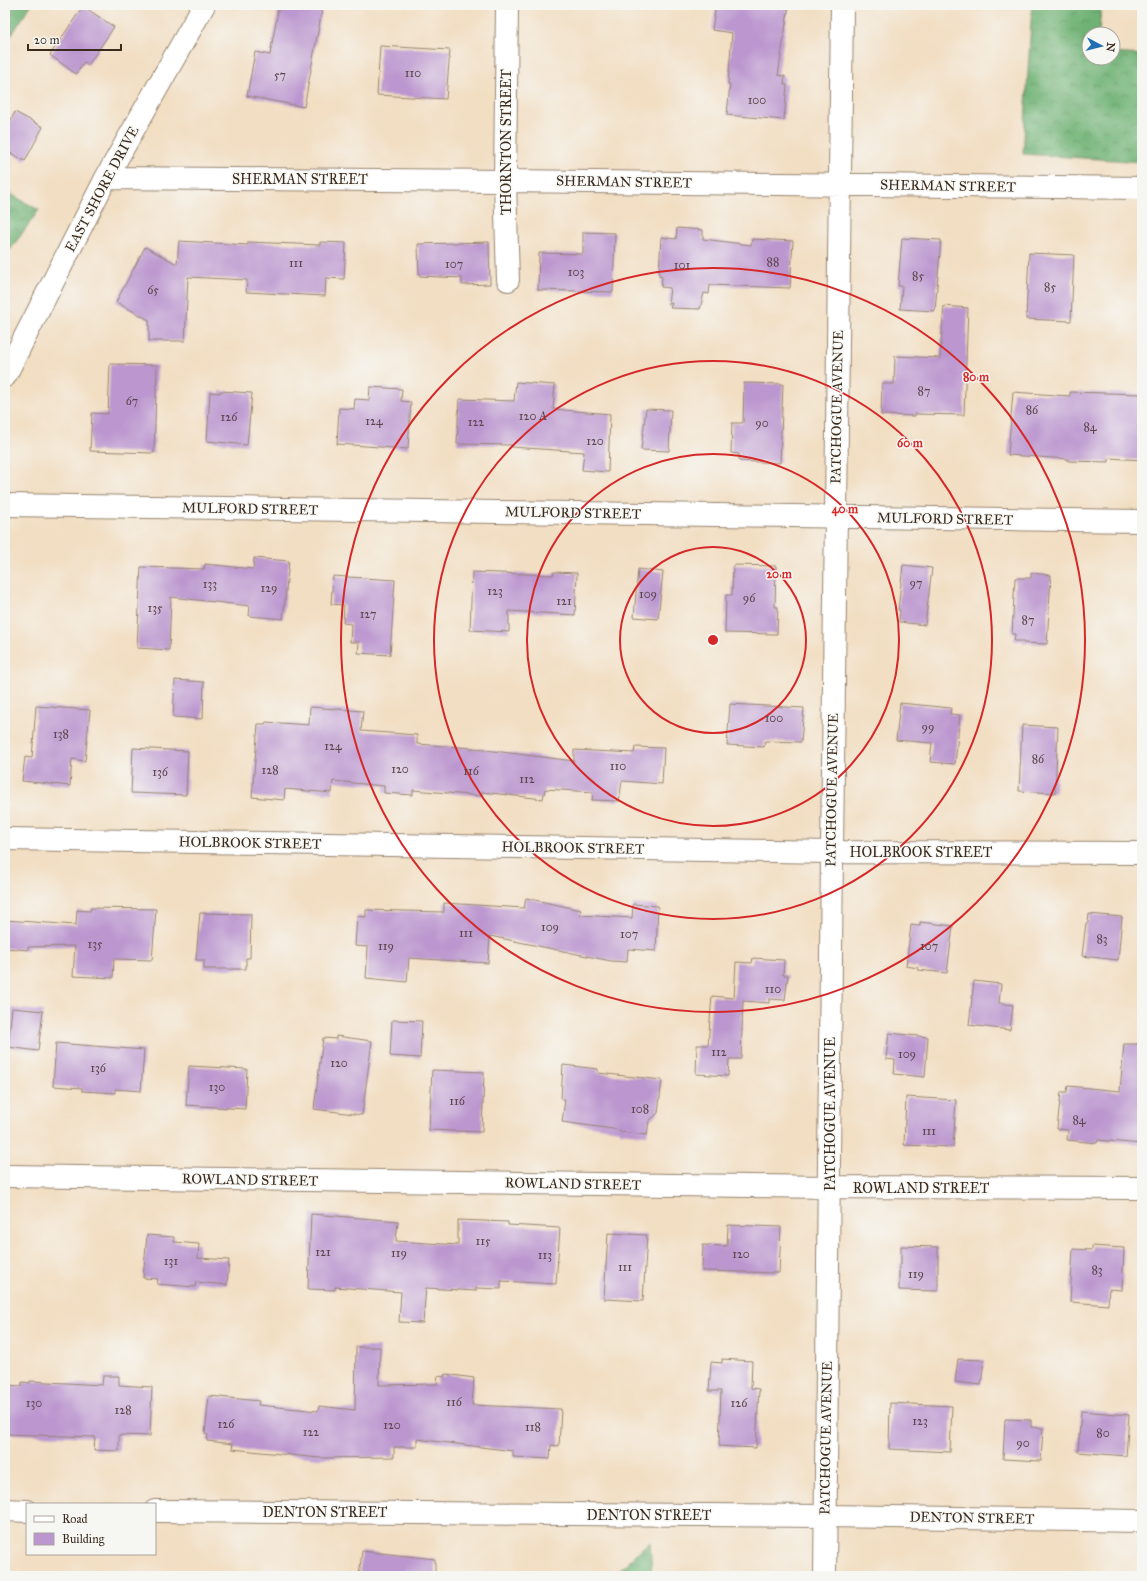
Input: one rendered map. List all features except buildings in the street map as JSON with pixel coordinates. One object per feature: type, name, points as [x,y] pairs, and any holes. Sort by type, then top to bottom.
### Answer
[{"type":"street","name":"EAST SHORE DRIVE","points":[[5,376],[106,178],[204,5]]},
{"type":"street","name":"THORNTON STREET","points":[[508,5],[505,181],[508,280]]},
{"type":"street","name":"PATCHOGUE AVENUE","points":[[825,1576],[842,5]]},
{"type":"street","name":"SHERMAN STREET","points":[[106,178],[1142,188]]},
{"type":"street","name":"MULFORD STREET","points":[[5,505],[1142,521]]},
{"type":"street","name":"HOLBROOK STREET","points":[[5,839],[832,852],[1142,853]]},
{"type":"street","name":"ROWLAND STREET","points":[[5,1176],[829,1187],[1142,1188]]},
{"type":"street","points":[[5,1510],[26,1510]]},
{"type":"street","name":"DENTON STREET","points":[[156,1511],[825,1516],[1142,1521]]},
{"type":"green space","points":[[5,5],[31,5],[5,45]]},
{"type":"green space","points":[[1032,5],[1101,5],[1100,26],[1081,26],[1081,66],[1121,66],[1121,54],[1142,55],[1142,162],[1023,154]]},
{"type":"green space","points":[[5,191],[39,210],[5,257]]},
{"type":"green space","points":[[650,1541],[652,1576],[613,1576]]}]
